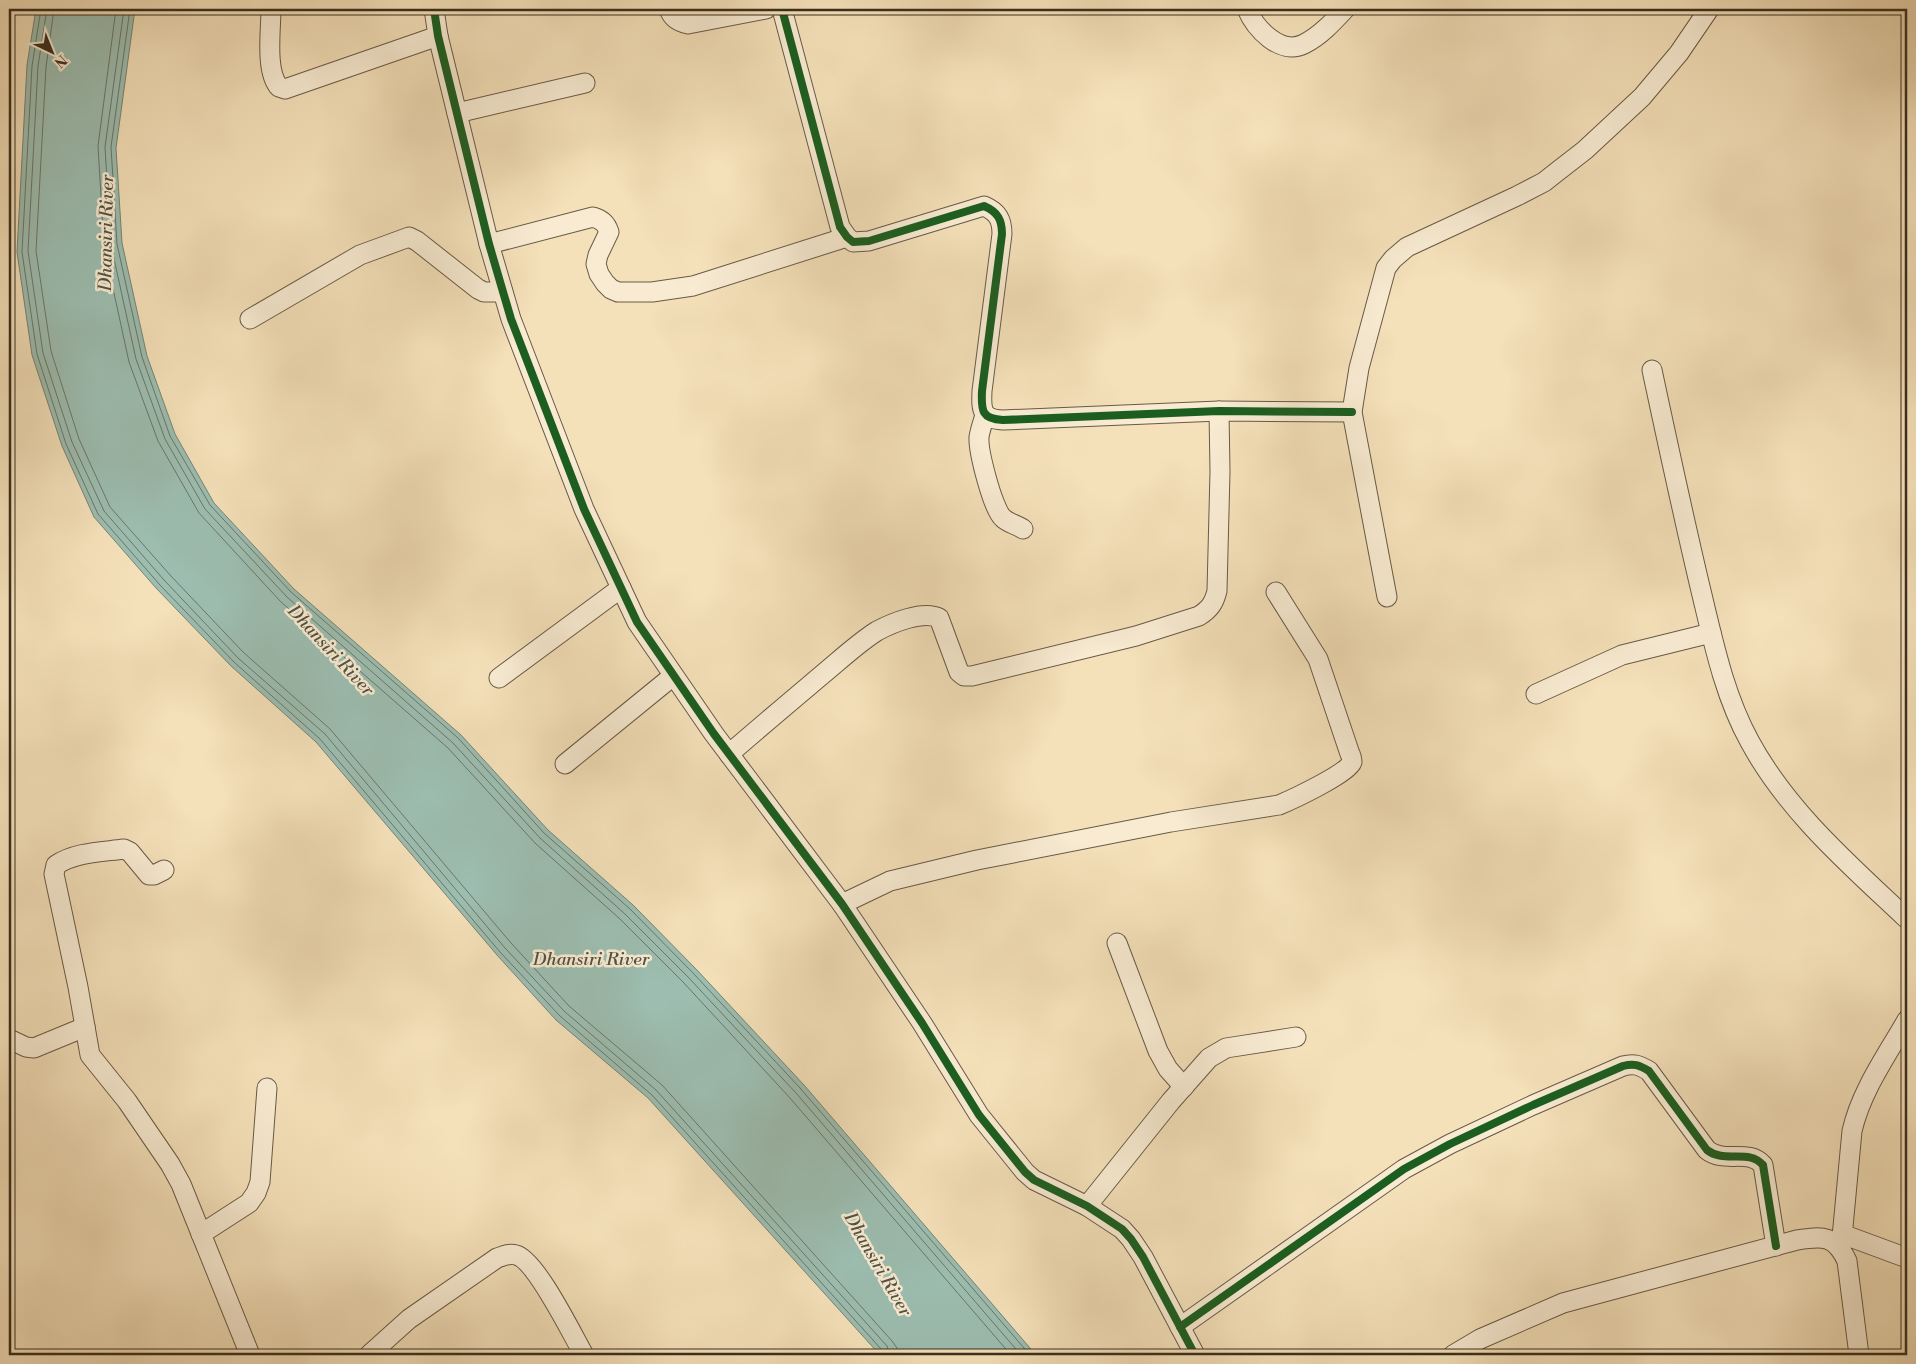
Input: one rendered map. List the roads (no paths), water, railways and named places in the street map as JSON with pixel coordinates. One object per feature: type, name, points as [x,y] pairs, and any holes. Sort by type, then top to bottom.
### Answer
[{"type":"street","points":[[271,9],[270,51],[273,76],[275,83],[285,89],[438,36]]},
{"type":"street","points":[[434,9],[438,36],[489,244],[511,319],[584,509],[637,622],[729,754],[842,904],[922,1024],[976,1110],[1025,1172],[1034,1180],[1087,1206],[1122,1229],[1131,1239],[1143,1257],[1195,1355]]},
{"type":"street","points":[[669,9],[674,18],[688,24],[766,9]]},
{"type":"street","points":[[782,9],[840,227],[847,237],[853,242],[869,241],[984,206],[992,209],[1002,223],[982,391],[981,405],[985,415],[979,437],[979,449],[989,487],[999,514],[1004,519],[1024,529]]},
{"type":"street","points":[[1247,9],[1252,20],[1264,35],[1276,42],[1291,46],[1302,45],[1314,38],[1345,9]]},
{"type":"street","points":[[1387,597],[1352,412],[1358,368],[1386,268],[1407,247],[1544,182],[1585,150],[1642,97],[1679,53],[1709,9]]},
{"type":"street","points":[[457,113],[585,83]]},
{"type":"street","points":[[489,244],[593,217],[602,220],[610,232],[598,255],[596,264],[606,283],[611,289],[618,292],[652,292],[693,286],[847,237]]},
{"type":"street","points":[[250,319],[360,255],[409,237],[417,240],[478,289],[484,292],[503,292]]},
{"type":"street","points":[[1652,370],[1682,512],[1715,650],[1739,721],[1762,762],[1811,826],[1833,850],[1907,920]]},
{"type":"street","points":[[985,415],[992,419],[1003,420],[1219,411],[1352,412]]},
{"type":"street","points":[[729,754],[875,632],[889,625],[925,614],[939,618],[959,672],[964,676],[972,676],[1136,636],[1199,616],[1208,610],[1214,602],[1217,591],[1220,472],[1219,411]]},
{"type":"street","points":[[499,678],[622,588]]},
{"type":"street","points":[[842,904],[890,881],[968,863],[1171,822],[1279,805],[1342,773],[1352,762],[1318,660],[1276,592]]},
{"type":"street","points":[[1536,694],[1622,655],[1712,633]]},
{"type":"street","points":[[564,764],[673,676]]},
{"type":"street","points":[[164,870],[154,875],[149,874],[130,852],[124,849],[76,856],[64,860],[56,865],[54,874],[90,1055],[127,1102],[170,1164],[181,1184],[250,1355]]},
{"type":"street","points":[[1117,943],[1158,1051],[1168,1069],[1184,1087]]},
{"type":"street","points":[[1859,1355],[1847,1260],[1842,1241],[1852,1131],[1855,1114],[1864,1094],[1907,1020]]},
{"type":"street","points":[[9,1040],[34,1048],[85,1027]]},
{"type":"street","points":[[1087,1206],[1209,1058],[1226,1048],[1296,1037]]},
{"type":"street","points":[[1180,1327],[1404,1169],[1450,1144],[1533,1105],[1623,1066],[1634,1064],[1641,1065],[1649,1071],[1707,1150],[1714,1155],[1722,1157],[1750,1156],[1763,1165],[1776,1246]]},
{"type":"street","points":[[201,1234],[249,1202],[256,1192],[260,1182],[267,1088]]},
{"type":"street","points":[[1453,1355],[1480,1340],[1563,1303],[1797,1240],[1817,1237],[1842,1241],[1907,1258]]},
{"type":"street","points":[[369,1355],[408,1319],[497,1258],[508,1254],[524,1259],[549,1292],[584,1355]]},
{"type":"water","name":"Dhansiri River","points":[[36,9],[135,9],[116,148],[122,243],[147,356],[175,434],[214,503],[294,589],[461,735],[548,830],[633,905],[696,969],[804,1085],[1036,1355],[880,1355],[648,1098],[556,1020],[497,955],[316,742],[231,666],[156,588],[94,517],[62,446],[32,355],[17,252],[27,65]]}]
